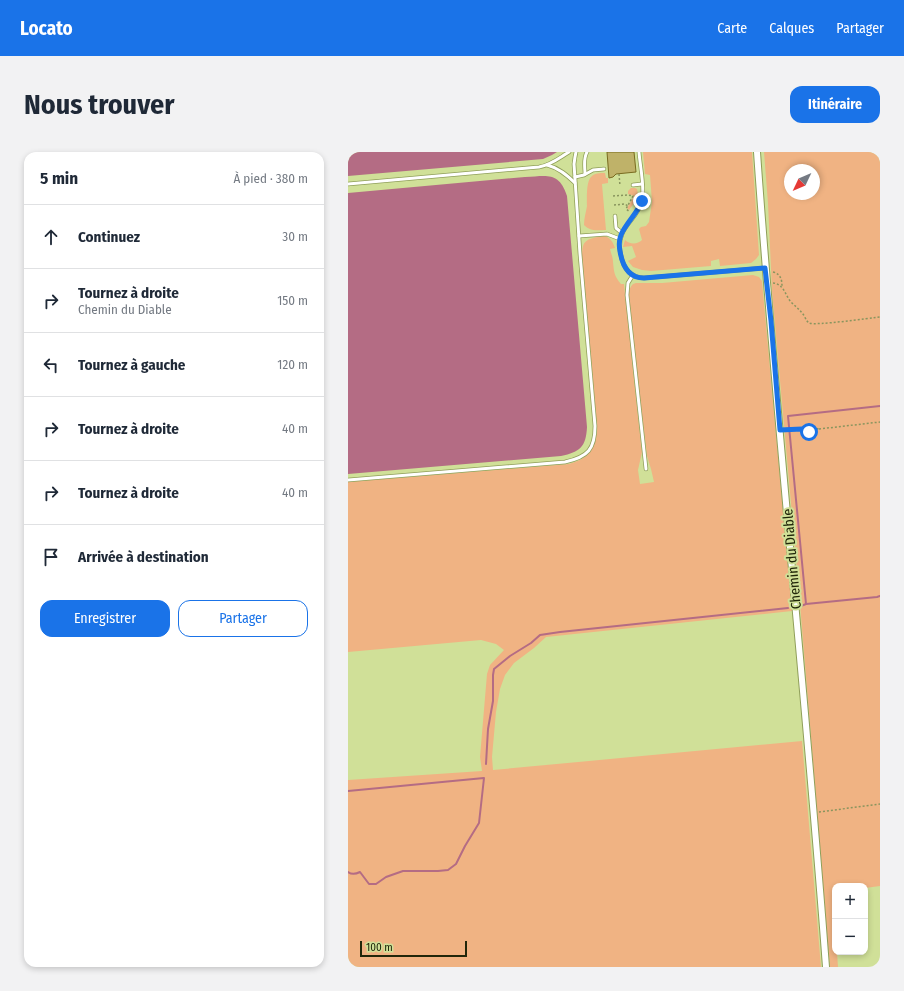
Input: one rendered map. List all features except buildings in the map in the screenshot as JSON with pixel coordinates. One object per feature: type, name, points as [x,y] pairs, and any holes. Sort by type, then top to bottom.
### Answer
[{"type":"street","name":"Chemin du Diable","points":[[757,152],[826,967]]},
{"type":"lane","points":[[547,165],[569,152]]},
{"type":"lane","points":[[348,480],[566,462],[575,460],[588,452],[594,441],[595,426],[580,254],[574,164],[576,152]]},
{"type":"lane","points":[[585,174],[584,157],[587,152]]},
{"type":"lane","points":[[639,152],[643,192],[642,201],[622,233],[620,239],[620,247],[625,268],[638,278],[766,270]]},
{"type":"lane","points":[[348,184],[547,165],[559,169],[576,184]]},
{"type":"lane","points":[[576,177],[593,170],[604,169]]},
{"type":"lane","points":[[633,185],[642,184]]},
{"type":"lane","points":[[615,216],[616,228],[622,233]]},
{"type":"lane","points":[[579,236],[607,234],[620,239]]},
{"type":"lane","points":[[633,275],[628,283],[627,295],[646,469]]},
{"type":"path","points":[[619,174],[620,186]]},
{"type":"path","points":[[613,196],[633,196],[626,209],[628,210]]},
{"type":"path","points":[[614,205],[625,204],[628,206]]},
{"type":"path","points":[[766,270],[777,273],[780,276],[782,287],[790,301],[810,323],[828,323],[880,316]]},
{"type":"path","points":[[767,284],[774,283],[782,287]]},
{"type":"path","points":[[802,429],[803,432],[806,433],[818,429],[880,422]]},
{"type":"path","points":[[780,430],[802,429],[805,426],[818,429]]},
{"type":"path","points":[[813,813],[880,804]]},
{"type":"shaded area","points":[[348,152],[557,152],[543,159],[348,176]]},
{"type":"shaded area","points":[[643,152],[752,152],[759,255],[756,259],[751,263],[720,266],[719,259],[711,261],[711,266],[651,271],[633,267],[628,261],[636,257],[632,246],[623,247],[625,240],[638,243],[642,240],[639,229],[646,226],[649,222],[652,202],[650,175],[645,174]]},
{"type":"shaded area","points":[[764,152],[880,152],[880,886],[868,888],[868,883],[832,883],[832,955],[837,955],[838,967],[830,967],[772,291]]},
{"type":"shaded area","points":[[605,173],[606,178],[608,178],[608,183],[602,184],[606,230],[592,230],[584,225],[588,183],[589,179],[594,175]]},
{"type":"shaded area","points":[[546,176],[556,179],[564,188],[567,196],[587,427],[585,439],[581,448],[573,453],[561,456],[348,474],[348,193]]},
{"type":"shaded area","points":[[631,188],[637,189],[638,195],[636,201],[629,210],[627,208],[634,196],[628,194],[628,191]]},
{"type":"shaded area","points":[[604,236],[610,239],[615,248],[610,249],[615,274],[621,284],[624,284],[642,452],[638,470],[640,484],[654,482],[647,456],[636,366],[629,295],[631,286],[636,283],[662,283],[753,275],[759,277],[762,281],[792,611],[546,637],[514,663],[505,675],[500,689],[496,712],[492,757],[493,770],[802,741],[821,967],[348,967],[348,780],[482,771],[480,757],[487,674],[490,665],[504,650],[496,644],[481,640],[348,652],[348,482],[569,464],[582,459],[587,455],[595,441],[597,427],[582,251],[586,241],[592,238]]},
{"type":"waterway","points":[[806,604],[788,416],[880,406]]},
{"type":"waterway","points":[[801,606],[806,604],[880,596]]},
{"type":"waterway","points":[[486,764],[488,729],[493,701],[494,669],[540,635],[788,608]]},
{"type":"waterway","points":[[348,791],[484,778],[479,823],[456,864],[448,870],[403,871],[386,877],[376,884],[369,884],[360,872],[354,874],[348,872]]},
{"type":"route","points":[[642,201],[622,233],[620,239],[621,257],[623,263],[625,268],[635,277],[644,278],[765,268],[780,430],[802,429],[803,432],[809,432]]}]
